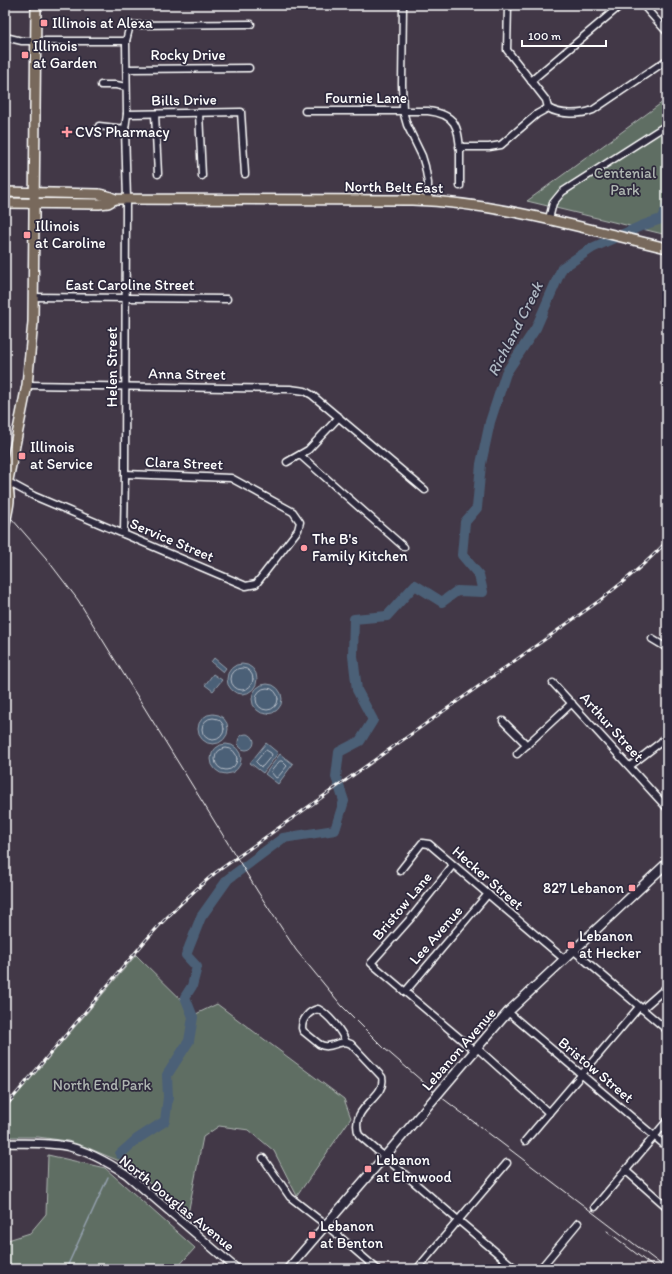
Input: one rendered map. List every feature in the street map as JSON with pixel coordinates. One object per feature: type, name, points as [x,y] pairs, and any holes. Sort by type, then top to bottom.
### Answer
[{"type":"main road","points":[[5,524],[10,498],[10,491],[7,485],[27,385],[31,340],[33,297],[36,5]]},
{"type":"main road","name":"North Belt East","points":[[5,192],[99,194],[115,199],[428,200],[504,209],[667,248]]},
{"type":"main road","name":"North Belt East","points":[[5,202],[99,204],[115,199]]},
{"type":"main road","name":"Lebanon Avenue","points":[[288,1269],[508,1012],[572,950],[666,864]]},
{"type":"street","points":[[403,5],[403,111],[407,125],[422,156],[425,166],[428,183],[428,200]]},
{"type":"street","points":[[508,5],[507,50],[546,100],[548,108],[557,113],[582,113],[594,110],[667,60]]},
{"type":"street","points":[[531,81],[621,5]]},
{"type":"street","points":[[643,5],[667,32]]},
{"type":"street","points":[[5,37],[22,41],[126,42],[130,25],[251,24]]},
{"type":"street","name":"Helen Street","points":[[124,534],[125,129],[127,114],[126,42]]},
{"type":"street","name":"Rocky Drive","points":[[127,69],[249,68]]},
{"type":"street","points":[[101,85],[116,85],[126,88]]},
{"type":"street","points":[[460,147],[490,147],[501,144],[537,114],[548,108]]},
{"type":"street","name":"Fournie Lane","points":[[305,111],[428,111],[437,112],[450,118],[457,129],[460,147],[460,186]]},
{"type":"street","name":"Bills Drive","points":[[127,114],[241,112],[245,174]]},
{"type":"street","points":[[199,113],[202,176]]},
{"type":"street","points":[[155,114],[158,174]]},
{"type":"street","points":[[99,126],[125,129]]},
{"type":"street","points":[[548,219],[553,203],[562,192],[666,126]]},
{"type":"street","name":"East Caroline Street","points":[[33,297],[227,299]]},
{"type":"street","name":"Anna Street","points":[[27,385],[290,389],[305,391],[339,417],[425,490]]},
{"type":"street","points":[[287,462],[308,450],[339,417]]},
{"type":"street","points":[[300,455],[404,547]]},
{"type":"street","name":"Clara Street","points":[[125,474],[231,478],[294,512],[300,522]]},
{"type":"street","name":"Service Street","points":[[7,485],[246,586],[256,584],[298,530],[300,522]]},
{"type":"street","points":[[652,639],[667,648]]},
{"type":"street","name":"Arthur Street","points":[[553,683],[667,808]]},
{"type":"street","points":[[517,754],[572,703]]},
{"type":"street","points":[[502,721],[527,745]]},
{"type":"street","points":[[630,766],[661,742],[667,735]]},
{"type":"street","name":"Hecker Street","points":[[400,871],[422,843],[429,844],[564,959]]},
{"type":"street","name":"Bristow Lane","points":[[405,992],[371,963],[411,918],[453,865]]},
{"type":"street","name":"Lee Avenue","points":[[405,992],[488,894]]},
{"type":"street","points":[[572,950],[667,1030]]},
{"type":"street","points":[[525,1141],[641,1008],[667,987]]},
{"type":"street","points":[[405,992],[476,1050],[549,1113]]},
{"type":"street","points":[[346,1042],[342,1033],[320,1010],[315,1009],[304,1019],[302,1028],[303,1031],[322,1046],[329,1046],[341,1042],[351,1044],[382,1077],[383,1082],[381,1089],[359,1115],[357,1125],[359,1135],[516,1269]]},
{"type":"street","name":"Bristow Street","points":[[508,1012],[667,1147]]},
{"type":"street","points":[[595,1207],[667,1121]]},
{"type":"street","name":"North Douglas Avenue","points":[[5,1143],[69,1147],[90,1154],[109,1164],[126,1174],[237,1269]]},
{"type":"street","points":[[263,1158],[290,1197],[326,1225],[377,1269]]},
{"type":"street","points":[[417,1269],[507,1163]]},
{"type":"street","points":[[625,1170],[667,1207]]},
{"type":"street","points":[[540,1269],[578,1223]]},
{"type":"green space","name":"Centenial Park","points":[[667,99],[667,235],[527,201]]},
{"type":"green space","name":"North End Park","points":[[136,955],[196,1014],[217,1004],[344,1099],[351,1118],[297,1196],[274,1151],[249,1130],[219,1126],[203,1137],[187,1219],[131,1166],[68,1141],[38,1137],[5,1137],[5,1109]]},
{"type":"green space","points":[[48,1155],[105,1168],[195,1248],[176,1269],[5,1269],[5,1241],[30,1233],[46,1214]]},
{"type":"water","points":[[214,658],[226,668],[223,672],[211,662]]},
{"type":"water","points":[[242,664],[253,668],[257,679],[253,690],[242,694],[231,690],[227,679],[231,668]]},
{"type":"water","points":[[213,674],[222,680],[213,691],[205,685]]},
{"type":"water","points":[[267,684],[278,688],[282,699],[278,710],[267,714],[256,710],[252,699],[256,688]]},
{"type":"water","points":[[213,714],[224,718],[228,729],[224,740],[213,744],[202,740],[198,729],[202,718]]},
{"type":"water","points":[[246,734],[253,739],[254,742],[249,749],[246,750],[239,745],[238,742],[243,735]]},
{"type":"water","points":[[266,743],[278,753],[263,773],[250,763]]},
{"type":"water","points":[[226,744],[237,748],[241,759],[237,770],[226,774],[215,770],[211,759],[215,748]]},
{"type":"water","points":[[280,754],[293,764],[278,784],[265,774]]},
{"type":"waterway","name":"Richland Creek","points":[[120,1154],[137,1139],[165,1121],[168,1097],[167,1075],[189,1041],[193,1017],[185,997],[192,986],[197,967],[186,955],[201,917],[228,879],[283,838],[335,830],[344,801],[336,777],[339,752],[360,741],[373,720],[357,690],[353,656],[354,619],[387,616],[415,585],[442,602],[457,591],[483,592],[479,575],[462,555],[465,522],[477,508],[481,464],[490,422],[506,373],[536,328],[562,268],[592,248],[641,226],[661,219],[667,208]]},
{"type":"waterway","name":"Richland Creek","points":[[66,1269],[108,1177]]},
{"type":"tram line","points":[[5,511],[46,558],[78,600],[258,892],[296,950],[342,1006],[385,1049],[437,1094],[667,1269]]},
{"type":"tram line","points":[[607,1231],[656,1269]]},
{"type":"railway","points":[[5,1107],[146,940],[170,914],[215,873],[599,601],[643,565],[667,541]]},
{"type":"place","name":"Illinois at Alexa","points":[[44,23]]},
{"type":"place","name":"Illinois at Garden","points":[[25,55]]},
{"type":"place","name":"CVS Pharmacy","points":[[67,132]]},
{"type":"place","name":"Illinois at Caroline","points":[[27,235]]},
{"type":"place","name":"Illinois at Service","points":[[22,456]]},
{"type":"place","name":"The B's Family Kitchen","points":[[304,548]]},
{"type":"place","name":"827 Lebanon","points":[[632,888]]},
{"type":"place","name":"Lebanon at Hecker","points":[[571,945]]},
{"type":"place","name":"Lebanon at Elmwood","points":[[368,1169]]},
{"type":"place","name":"Lebanon at Benton","points":[[312,1235]]}]
